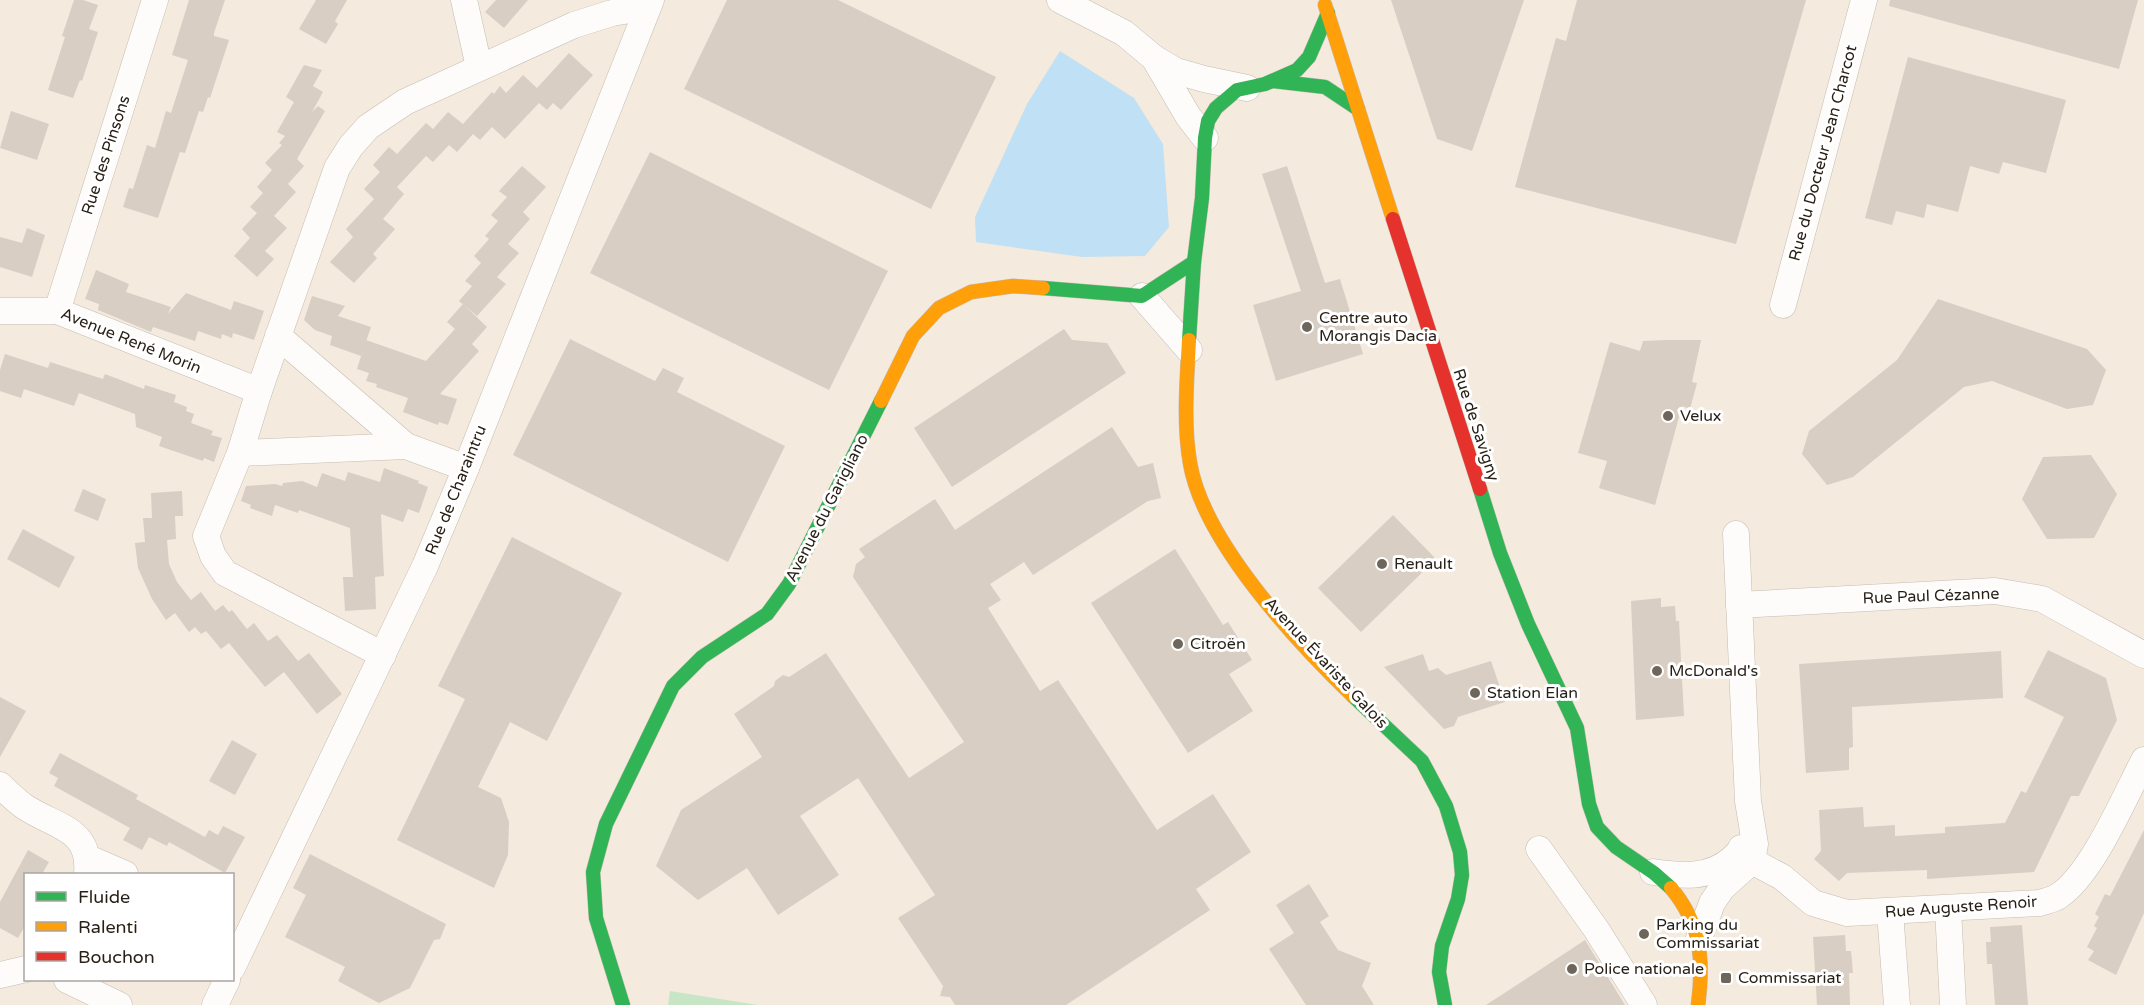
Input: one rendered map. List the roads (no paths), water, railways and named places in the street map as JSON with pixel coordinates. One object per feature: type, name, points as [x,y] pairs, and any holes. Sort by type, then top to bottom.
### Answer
[{"type":"main road","name":"Avenue Évariste Galois","points":[[1326,7],[1308,57],[1297,70],[1273,81],[1237,90],[1216,108],[1208,121],[1194,262],[1186,396],[1190,463],[1198,492],[1209,517],[1225,545],[1267,603],[1338,681],[1422,761],[1446,806],[1455,830],[1462,875],[1458,898],[1442,946],[1439,972],[1444,1004]]},
{"type":"main road","name":"Rue de Savigny","points":[[1326,7],[1500,553],[1537,646],[1577,728],[1583,746],[1590,812],[1598,829],[1617,848],[1653,872],[1682,900],[1699,938],[1702,960],[1698,1005]]},
{"type":"main road","points":[[1273,81],[1325,87],[1358,109]]},
{"type":"main road","points":[[1142,296],[1194,262]]},
{"type":"main road","name":"Avenue du Garigliano","points":[[623,1005],[596,918],[593,873],[606,824],[674,686],[702,657],[767,614],[789,584],[913,336],[939,308],[971,292],[1013,286],[1142,296]]},
{"type":"street","name":"Rue des Pinsons","points":[[57,311],[155,0]]},
{"type":"street","points":[[464,0],[479,67]]},
{"type":"street","name":"Avenue Évariste Galois","points":[[1060,0],[1124,33],[1154,58],[1176,70],[1204,79],[1247,88]]},
{"type":"street","name":"Rue du Docteur Jean Charcot","points":[[1783,305],[1864,0]]},
{"type":"street","points":[[383,656],[225,573],[213,556],[206,536],[240,453],[259,391],[337,168],[351,146],[368,127],[405,102],[574,25],[650,3]]},
{"type":"street","name":"Rue de Charaintru","points":[[234,964],[425,566],[650,3]]},
{"type":"street","name":"Avenue Évariste Galois","points":[[1154,58],[1188,116],[1205,138]]},
{"type":"street","points":[[1142,296],[1189,350]]},
{"type":"street","name":"Avenue René Morin","points":[[0,311],[57,311],[259,391]]},
{"type":"street","points":[[278,336],[406,446],[466,468]]},
{"type":"street","points":[[240,453],[406,446]]},
{"type":"street","points":[[1699,938],[1712,903],[1718,894],[1752,861],[1755,844],[1748,801],[1736,534]]},
{"type":"street","name":"Rue Paul Cézanne","points":[[1739,605],[1995,591],[2042,599],[2144,655]]},
{"type":"street","name":"Rue Auguste Renoir","points":[[1752,861],[1782,877],[1813,903],[1847,913],[2040,903],[2058,897],[2093,858],[2144,760]]},
{"type":"street","points":[[0,785],[24,807],[77,836],[84,846],[87,866],[120,873]]},
{"type":"street","points":[[1653,872],[1678,876],[1698,875],[1724,866],[1739,852],[1751,822]]},
{"type":"street","points":[[1539,849],[1596,929],[1644,1005]]},
{"type":"street","points":[[1948,909],[1953,1005]]},
{"type":"street","points":[[1890,912],[1897,1005]]},
{"type":"street","points":[[0,975],[24,969]]},
{"type":"street","points":[[69,981],[119,1005]]},
{"type":"street","points":[[214,1005],[226,981]]},
{"type":"water","points":[[1060,51],[1134,98],[1163,144],[1169,227],[1145,256],[1082,257],[976,242],[975,217],[1027,104]]},
{"type":"place","name":"Centre auto Morangis Dacia","points":[[1307,327]]},
{"type":"place","name":"Velux","points":[[1668,416]]},
{"type":"place","name":"Renault","points":[[1382,564]]},
{"type":"place","name":"Citroën","points":[[1178,644]]},
{"type":"place","name":"McDonald's","points":[[1657,671]]},
{"type":"place","name":"Station Elan","points":[[1475,693]]},
{"type":"place","name":"Parking du Commissariat","points":[[1644,934]]},
{"type":"place","name":"Police nationale","points":[[1572,969]]},
{"type":"place","name":"Commissariat","points":[[1726,978]]}]
